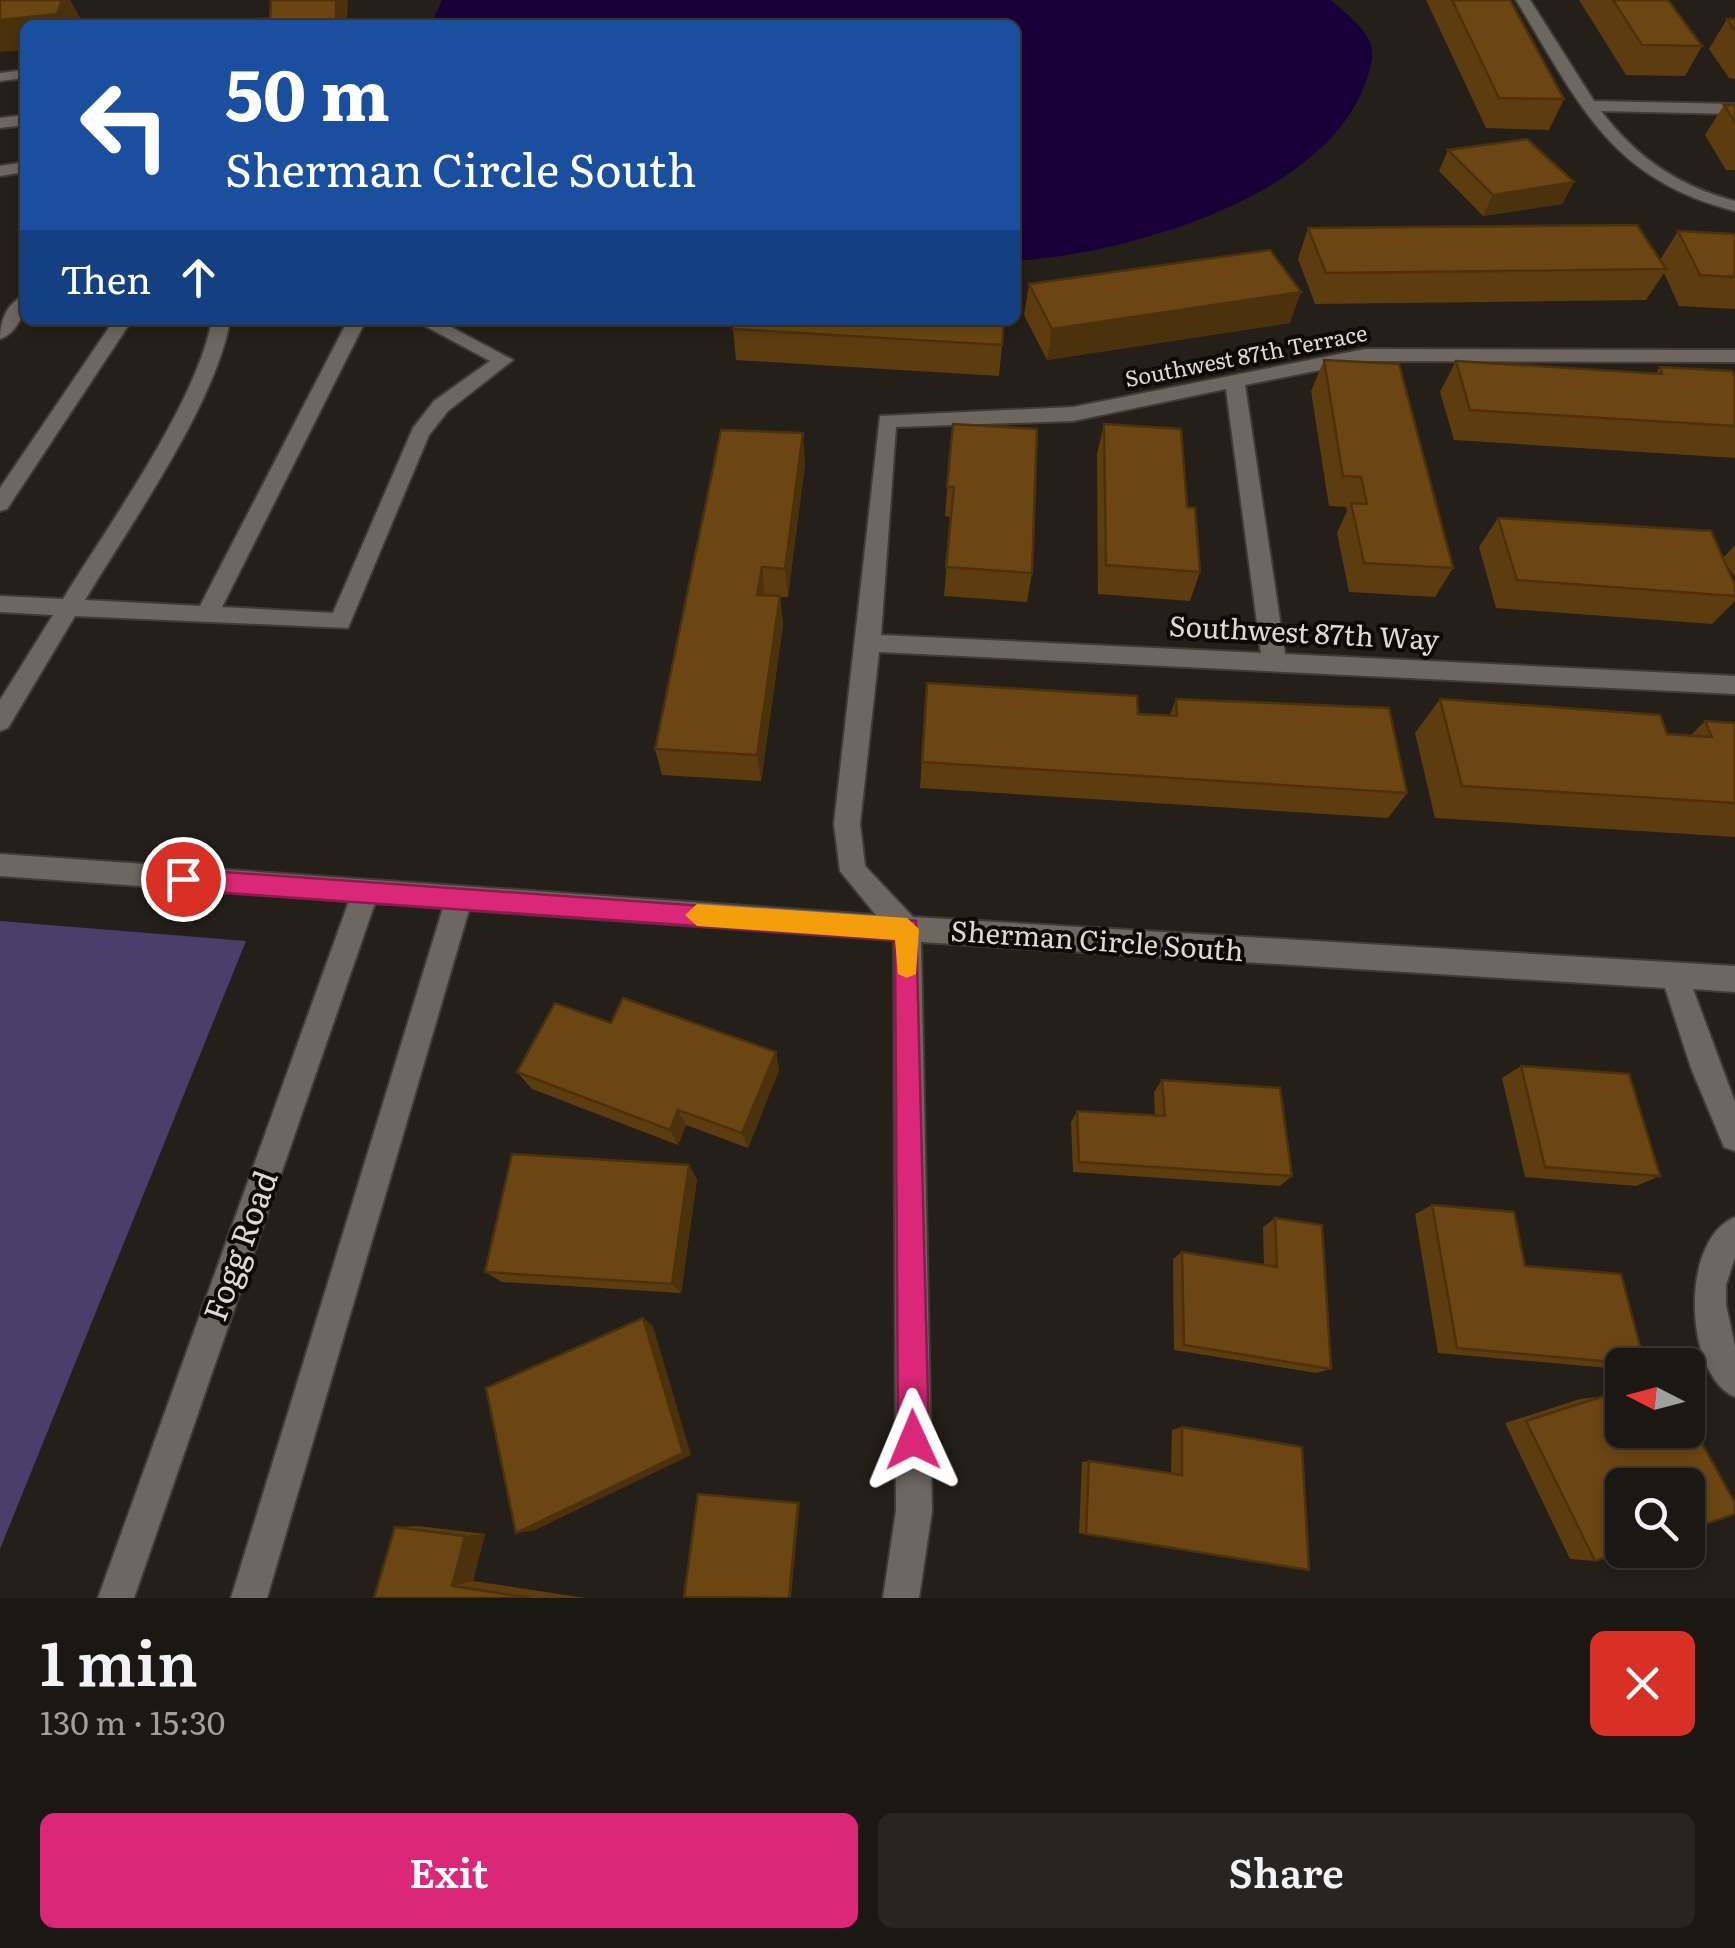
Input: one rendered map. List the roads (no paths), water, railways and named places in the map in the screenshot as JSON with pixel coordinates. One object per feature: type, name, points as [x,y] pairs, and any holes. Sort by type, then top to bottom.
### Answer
[{"type":"street","points":[[1523,0],[1631,160],[1666,186],[1735,206]]},
{"type":"street","points":[[1592,106],[1735,109]]},
{"type":"street","points":[[0,333],[20,307]]},
{"type":"street","points":[[0,504],[120,325]]},
{"type":"street","points":[[0,721],[170,440],[218,342],[220,325]]},
{"type":"street","points":[[207,615],[354,325]]},
{"type":"street","points":[[0,604],[340,622],[420,433],[441,406],[504,360],[433,325]]},
{"type":"street","name":"Southwest 87th Terrace","points":[[869,643],[888,421],[1072,414],[1365,355],[1735,356]]},
{"type":"street","points":[[1236,384],[1274,661]]},
{"type":"street","points":[[869,643],[846,824],[853,871],[907,929],[914,1511],[900,1598]]},
{"type":"street","name":"Southwest 87th Way","points":[[869,643],[1735,685]]},
{"type":"street","name":"Sherman Circle South","points":[[0,865],[366,894],[1735,979]]},
{"type":"street","name":"Fogg Road","points":[[116,1598],[366,894]]},
{"type":"street","points":[[249,1598],[460,900]]},
{"type":"street","points":[[1675,976],[1706,1068],[1735,1136]]},
{"type":"street","points":[[1735,1234],[1723,1245],[1710,1278],[1710,1320],[1735,1380]]}]
